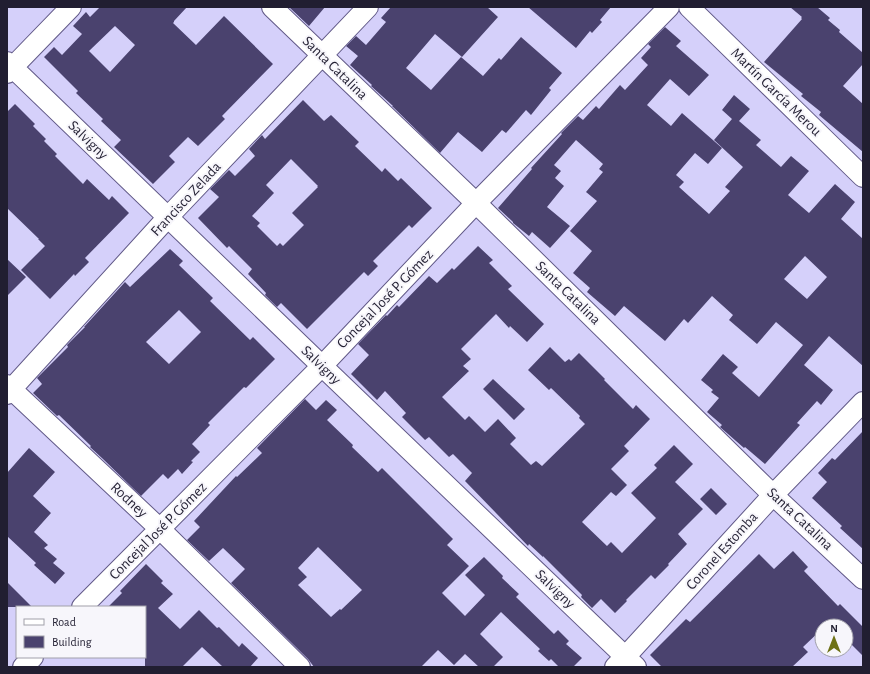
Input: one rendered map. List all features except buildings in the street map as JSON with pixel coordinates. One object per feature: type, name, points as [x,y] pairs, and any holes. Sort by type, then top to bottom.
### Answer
[{"type":"street","points":[[9,67],[71,7]]},
{"type":"street","name":"Santa Catalina","points":[[272,7],[476,203],[773,495],[863,579]]},
{"type":"street","name":"Francisco Zelada","points":[[8,389],[168,217],[368,7]]},
{"type":"street","name":"Concejal José P. Gómez","points":[[83,606],[322,366],[476,203],[669,7]]},
{"type":"street","name":"Martín García Merou","points":[[689,7],[863,177]]},
{"type":"street","name":"Salvigny","points":[[9,67],[168,217],[626,663]]},
{"type":"street","name":"Rodney","points":[[8,389],[160,529],[300,667]]},
{"type":"street","name":"Coronel Estomba","points":[[626,663],[773,495],[863,402]]},
{"type":"street","points":[[23,667],[32,658]]}]
